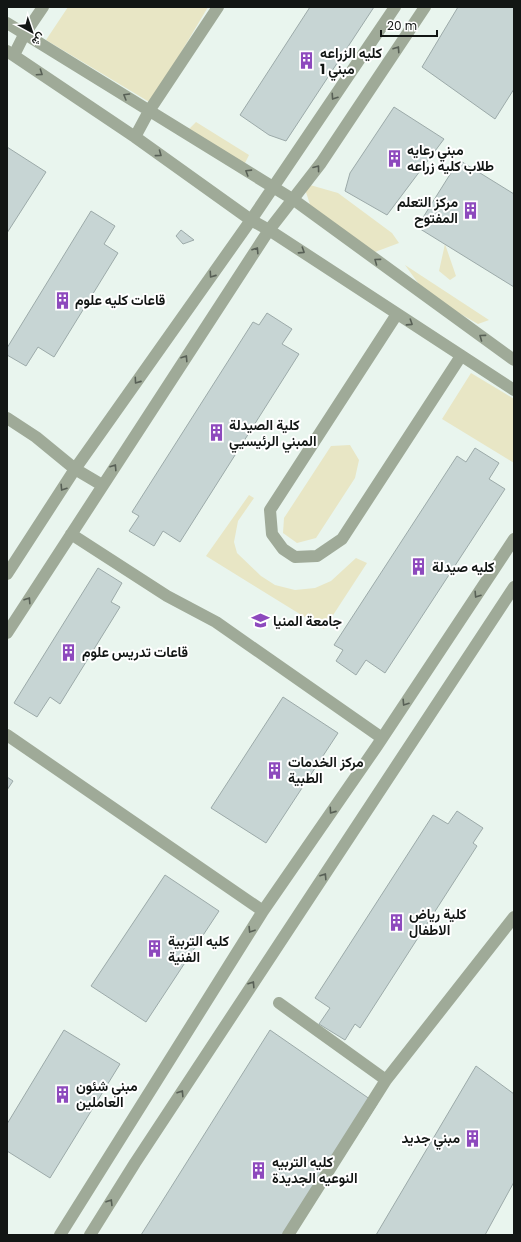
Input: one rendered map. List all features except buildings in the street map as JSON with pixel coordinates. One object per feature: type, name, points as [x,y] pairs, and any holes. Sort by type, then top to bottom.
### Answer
[{"type":"street","points":[[43,7],[10,53],[135,137],[251,220],[269,230],[514,390]]},
{"type":"street","points":[[135,137],[149,111],[218,7]]},
{"type":"street","points":[[7,574],[75,469],[251,220],[395,7]]},
{"type":"street","points":[[7,633],[269,230],[294,200],[321,163],[425,7]]},
{"type":"street","points":[[7,23],[24,35],[294,200],[514,360]]},
{"type":"street","points":[[397,314],[270,510],[272,534],[283,549],[295,557],[317,556],[342,539],[461,356]]},
{"type":"street","points":[[7,418],[36,437],[75,469],[102,485]]},
{"type":"street","points":[[71,534],[167,596],[216,622],[382,738]]},
{"type":"street","points":[[60,1235],[263,911],[382,738],[514,539]]},
{"type":"street","points":[[90,1235],[139,1156],[514,587]]},
{"type":"street","points":[[7,735],[263,911]]},
{"type":"street","points":[[288,1235],[386,1080],[514,917]]},
{"type":"street","points":[[279,1003],[386,1080]]},
{"type":"shaded area","points":[[68,7],[208,7],[151,103],[46,40]]},
{"type":"shaded area","points":[[196,122],[249,155],[242,169],[189,129]]},
{"type":"shaded area","points":[[303,183],[338,193],[392,233],[399,243],[367,255],[315,220]]},
{"type":"shaded area","points":[[445,244],[456,276],[450,280],[439,271]]},
{"type":"shaded area","points":[[405,265],[489,320],[478,324],[426,294]]},
{"type":"shaded area","points":[[471,373],[514,399],[514,463],[442,419]]},
{"type":"shaded area","points":[[350,445],[359,460],[355,478],[316,538],[297,543],[283,533],[284,518],[331,446]]},
{"type":"shaded area","points":[[249,495],[254,498],[238,521],[234,542],[237,553],[261,576],[275,585],[295,590],[315,588],[331,581],[356,558],[367,563],[324,629],[206,556]]},
{"type":"place","name":"كليه الزراعه مبني 1","points":[[307,61]]},
{"type":"place","name":"مبني رعايه طلاب كليه زراعه","points":[[394,158]]},
{"type":"place","name":"مركز التعلم المفتوح","points":[[471,210]]},
{"type":"place","name":"قاعات كليه علوم","points":[[62,300]]},
{"type":"place","name":"كلية الصيدلة المبني الرئيسيي","points":[[216,433]]},
{"type":"place","name":"كليه صيدلة","points":[[419,567]]},
{"type":"place","name":"جامعة المنيا","points":[[260,621]]},
{"type":"place","name":"قاعات تدريس علوم","points":[[69,652]]},
{"type":"place","name":"مركز الخدمات الطبية","points":[[275,770]]},
{"type":"place","name":"كلية رياض الاطفال","points":[[396,922]]},
{"type":"place","name":"كليه التربية الفنية","points":[[155,949]]},
{"type":"place","name":"مبني شئون العاملين","points":[[63,1094]]},
{"type":"place","name":"مبني جديد","points":[[473,1138]]},
{"type":"place","name":"كليه التربيه النوعيه الجديدة","points":[[259,1170]]}]
